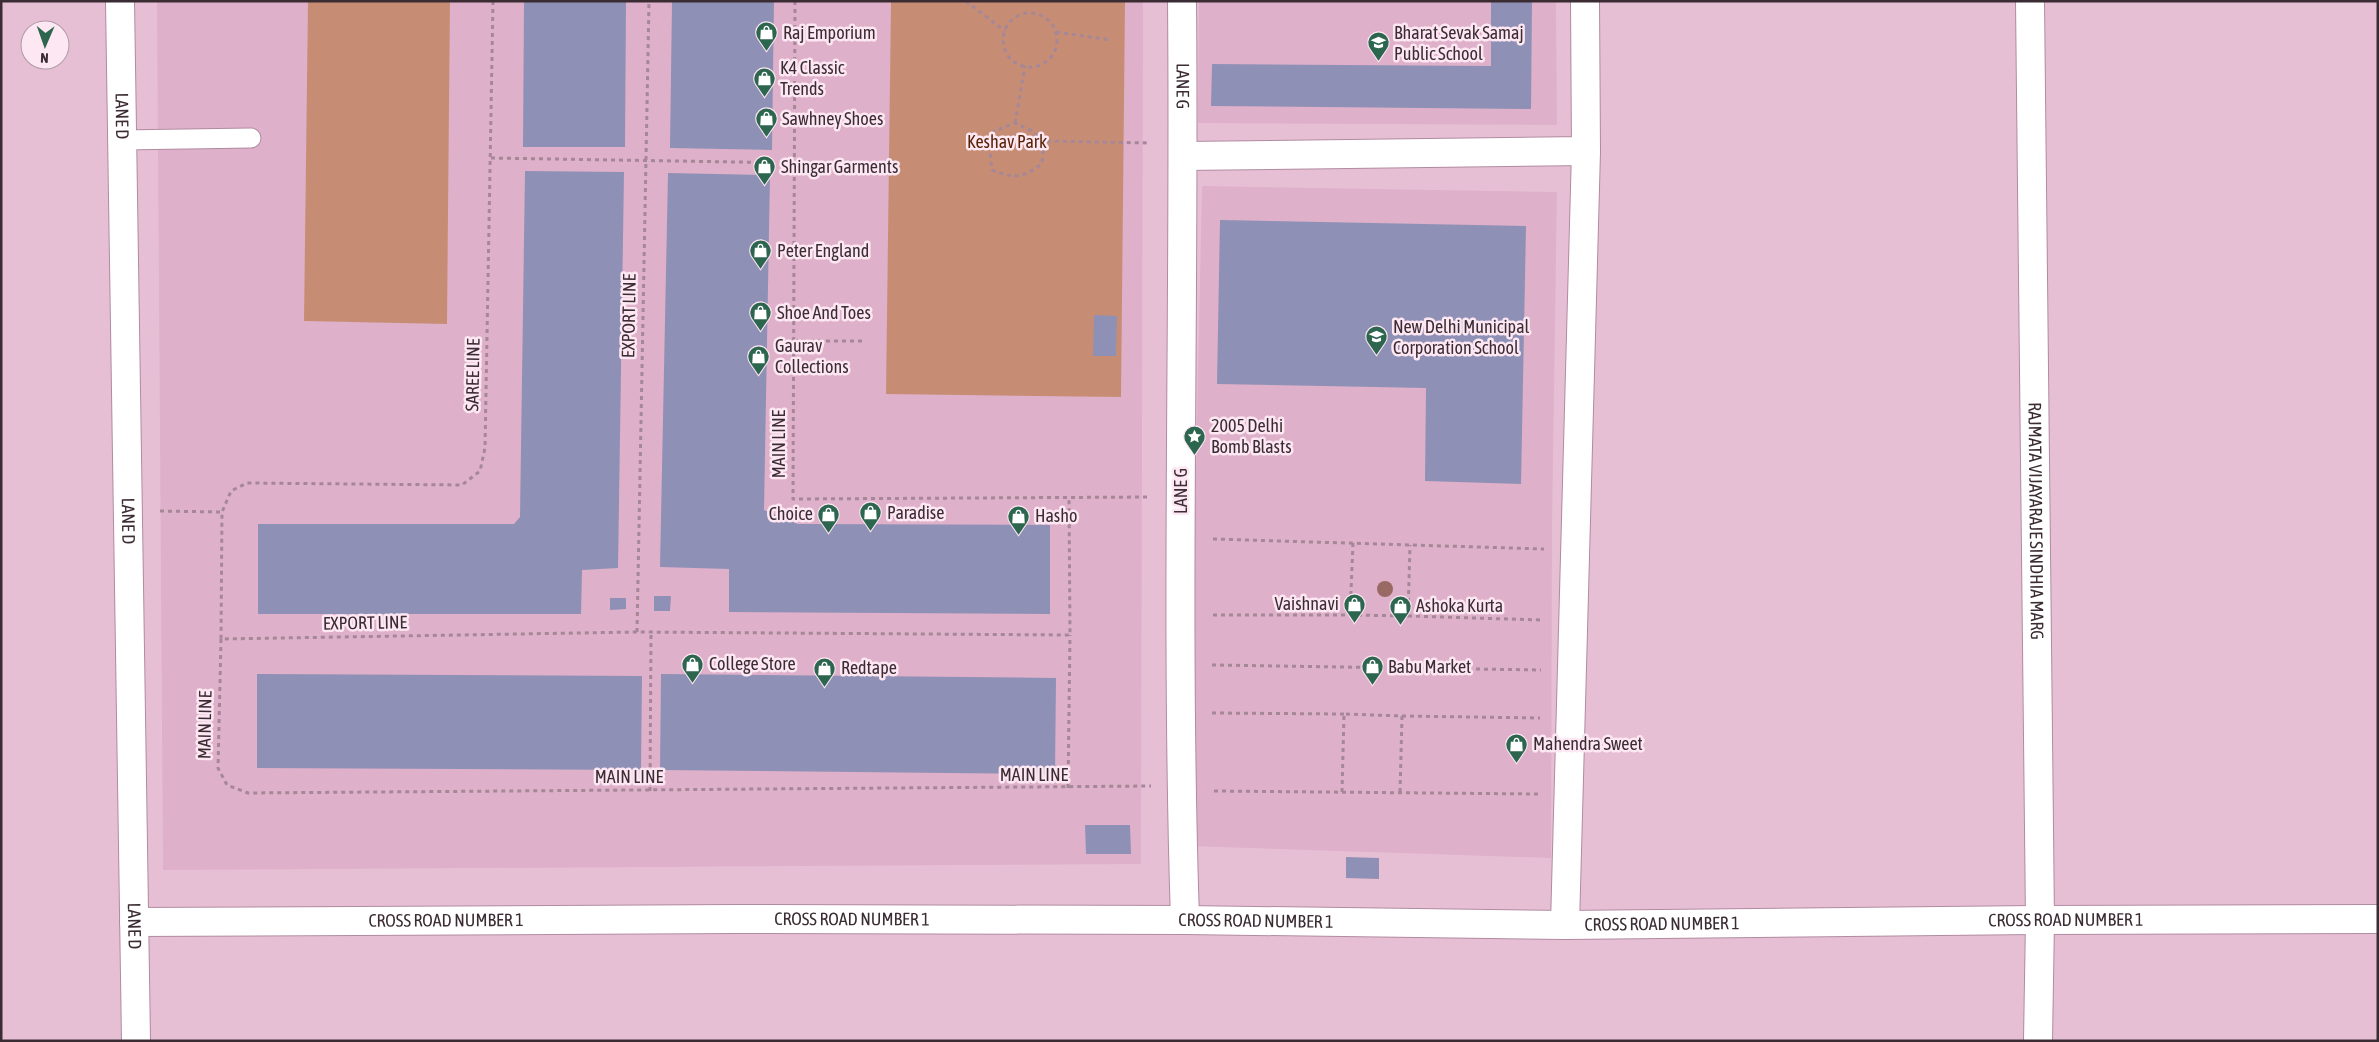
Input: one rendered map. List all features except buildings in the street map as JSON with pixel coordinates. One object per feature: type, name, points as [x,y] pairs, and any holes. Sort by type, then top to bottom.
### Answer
[{"type":"street","name":"LANE D","points":[[120,1],[136,1041]]},
{"type":"street","name":"LANE G","points":[[1182,1],[1181,788],[1185,920]]},
{"type":"street","points":[[1565,925],[1586,152],[1585,1]]},
{"type":"street","name":"RAJMATA VIJAYARAJE SINDHIA MARG","points":[[2030,1],[2040,920],[2038,1041]]},
{"type":"street","points":[[1183,149],[1586,152]]},
{"type":"street","name":"CROSS ROAD NUMBER 1","points":[[134,922],[736,919],[1185,920],[1565,925],[2378,919]]},
{"type":"lane","points":[[121,140],[251,138]]},
{"type":"path","name":"SAREE LINE","points":[[222,512],[230,492],[248,483],[462,485],[480,471],[485,448],[493,1]]},
{"type":"path","name":"EXPORT LINE","points":[[637,632],[649,1]]},
{"type":"path","name":"MAIN LINE","points":[[795,1],[793,499],[1182,497]]},
{"type":"path","points":[[966,1],[1005,31]]},
{"type":"path","points":[[1028,13],[1045,17],[1052,24],[1056,32],[1055,51],[1042,64],[1025,66],[1016,63],[1006,51],[1005,31],[1013,20],[1028,13]]},
{"type":"path","points":[[1056,32],[1111,40]]},
{"type":"path","points":[[1016,123],[1025,66]]},
{"type":"path","points":[[1044,141],[1042,164],[1028,174],[1010,177],[992,170],[990,156],[991,140],[994,131],[1016,123],[1032,131],[1044,141],[1183,149]]},
{"type":"path","points":[[491,158],[860,164]]},
{"type":"path","points":[[794,341],[862,341]]},
{"type":"path","points":[[1068,788],[1069,497]]},
{"type":"path","points":[[127,510],[222,512],[221,639]]},
{"type":"path","points":[[1181,539],[1575,549]]},
{"type":"path","points":[[1350,615],[1353,543]]},
{"type":"path","points":[[1408,616],[1410,545]]},
{"type":"path","points":[[1207,615],[1350,615],[1543,620]]},
{"type":"path","name":"EXPORT LINE","points":[[221,639],[637,632],[1070,635]]},
{"type":"path","points":[[650,633],[650,791]]},
{"type":"path","name":"MAIN LINE","points":[[221,639],[218,768],[227,785],[248,793],[1181,788],[1400,793],[1568,794]]},
{"type":"path","points":[[1206,665],[1541,670]]},
{"type":"path","points":[[1206,712],[1540,718]]},
{"type":"path","points":[[1342,792],[1344,714]]},
{"type":"path","points":[[1400,793],[1402,716]]},
{"type":"shaded area","points":[[157,1],[1143,1],[1141,864],[163,870]]},
{"type":"shaded area","name":"Bharat Sevak Samaj Public School","points":[[1199,1],[1556,1],[1557,125],[1198,123]]},
{"type":"shaded area","points":[[1202,186],[1557,192],[1552,526],[1551,858],[1188,846]]},
{"type":"green space","points":[[308,1],[450,1],[447,324],[304,321]]},
{"type":"green space","name":"Keshav Park","points":[[891,1],[1125,1],[1121,397],[886,394]]},
{"type":"place","name":"Raj Emporium","points":[[767,52]]},
{"type":"place","name":"Bharat Sevak Samaj Public School","points":[[1378,62]]},
{"type":"place","name":"K4 Classic Trends","points":[[764,97]]},
{"type":"place","name":"Sawhney Shoes","points":[[766,138]]},
{"type":"place","name":"Shingar Garments","points":[[765,186]]},
{"type":"place","name":"Peter England","points":[[761,270]]},
{"type":"place","name":"Shoe And Toes","points":[[761,332]]},
{"type":"place","name":"New Delhi Municipal Corporation School","points":[[1377,356]]},
{"type":"place","name":"Gaurav Collections","points":[[759,375]]},
{"type":"place","name":"2005 Delhi Bomb Blasts","points":[[1195,455]]},
{"type":"place","name":"Paradise","points":[[871,532]]},
{"type":"place","name":"Choice","points":[[829,533]]},
{"type":"place","name":"Hasho","points":[[1019,535]]},
{"type":"place","name":"Vaishnavi","points":[[1355,623]]},
{"type":"place","name":"Ashoka Kurta","points":[[1400,625]]},
{"type":"place","name":"College Store","points":[[693,683]]},
{"type":"place","name":"Babu Market","points":[[1372,686]]},
{"type":"place","name":"Redtape","points":[[825,687]]},
{"type":"place","name":"Mahendra Sweet","points":[[1517,763]]}]
